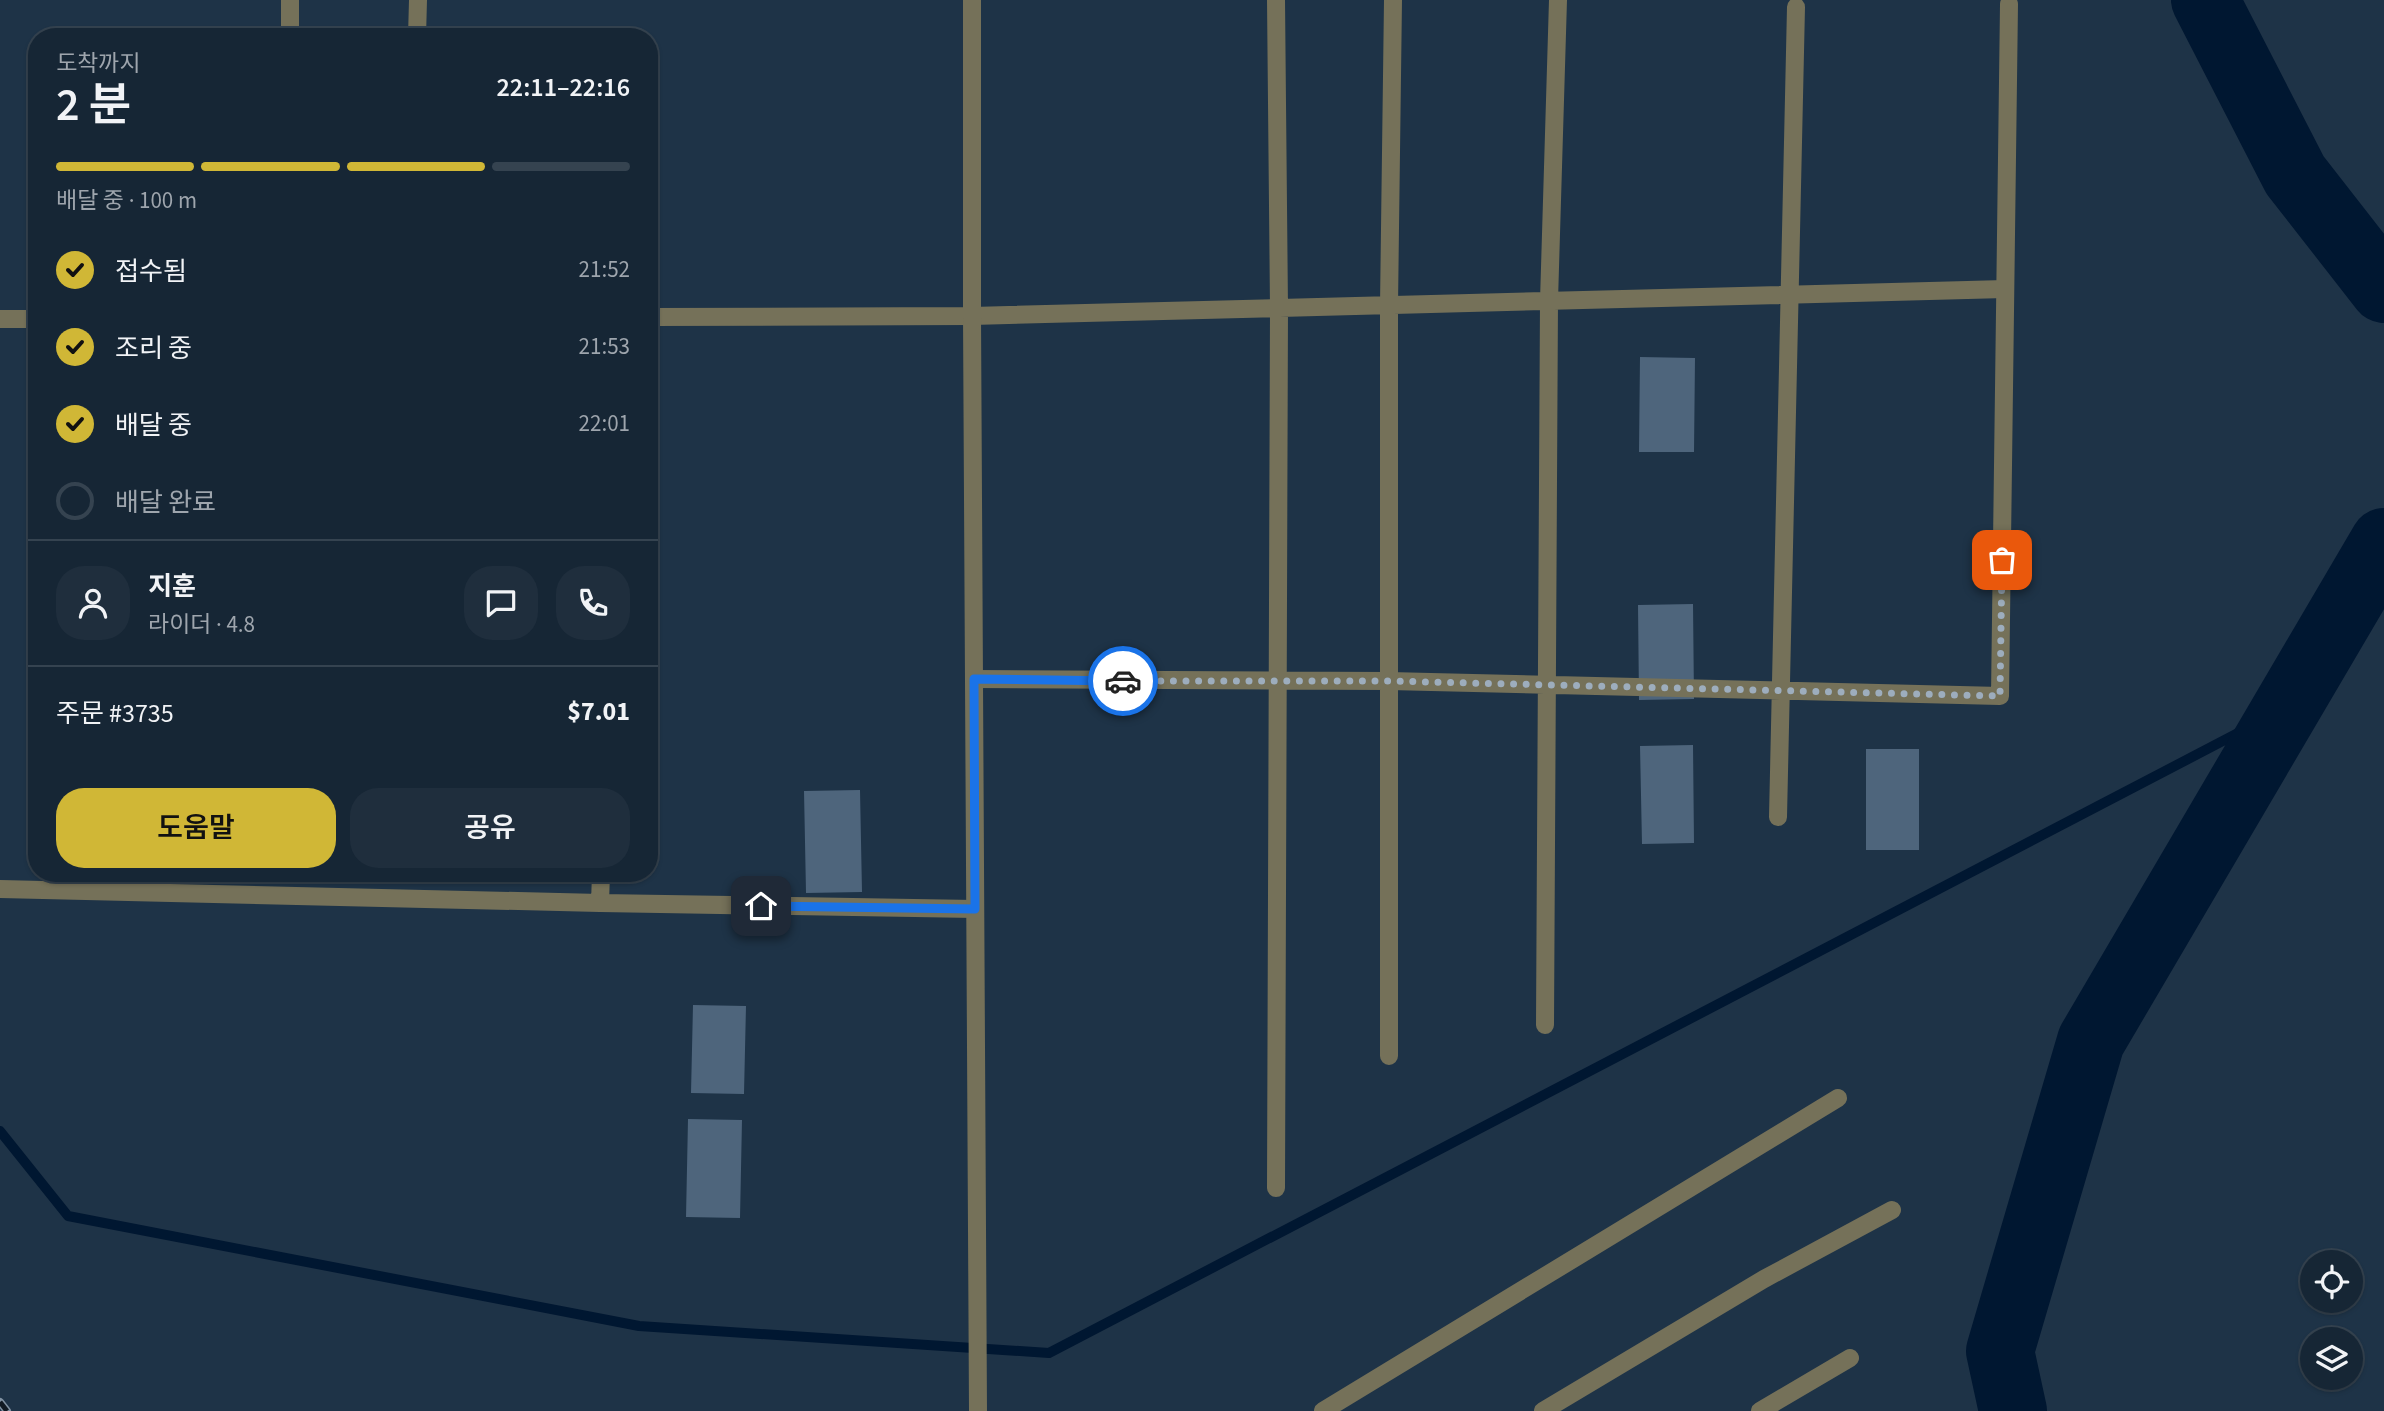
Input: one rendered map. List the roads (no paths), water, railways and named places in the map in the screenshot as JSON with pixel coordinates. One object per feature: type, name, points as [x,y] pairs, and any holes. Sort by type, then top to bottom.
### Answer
[{"type":"street","points":[[290,0],[290,28]]},
{"type":"street","points":[[418,0],[418,28]]},
{"type":"street","points":[[972,0],[978,1411]]},
{"type":"street","points":[[1276,0],[1279,308],[1276,1188]]},
{"type":"street","points":[[1389,1056],[1389,305],[1393,0]]},
{"type":"street","points":[[1545,1026],[1549,300],[1558,0]]},
{"type":"street","points":[[974,679],[1389,681],[2000,696],[2009,4]]},
{"type":"street","points":[[1778,817],[1796,7]]},
{"type":"street","points":[[658,317],[972,316],[2005,289]]},
{"type":"street","points":[[0,319],[28,318]]},
{"type":"street","points":[[600,903],[601,882]]},
{"type":"street","points":[[0,889],[975,909]]},
{"type":"street","points":[[1323,1411],[1838,1098]]},
{"type":"street","points":[[1543,1411],[1764,1279],[1892,1210]]},
{"type":"street","points":[[1760,1411],[1850,1358]]},
{"type":"waterway","points":[[2205,0],[2295,175],[2384,289]]},
{"type":"waterway","points":[[2013,1411],[2000,1351],[2091,1041],[2384,542]]},
{"type":"waterway","points":[[0,1131],[68,1216],[639,1326],[1049,1353],[2286,708]]},
{"type":"railway","points":[[0,1402],[7,1411]]}]
